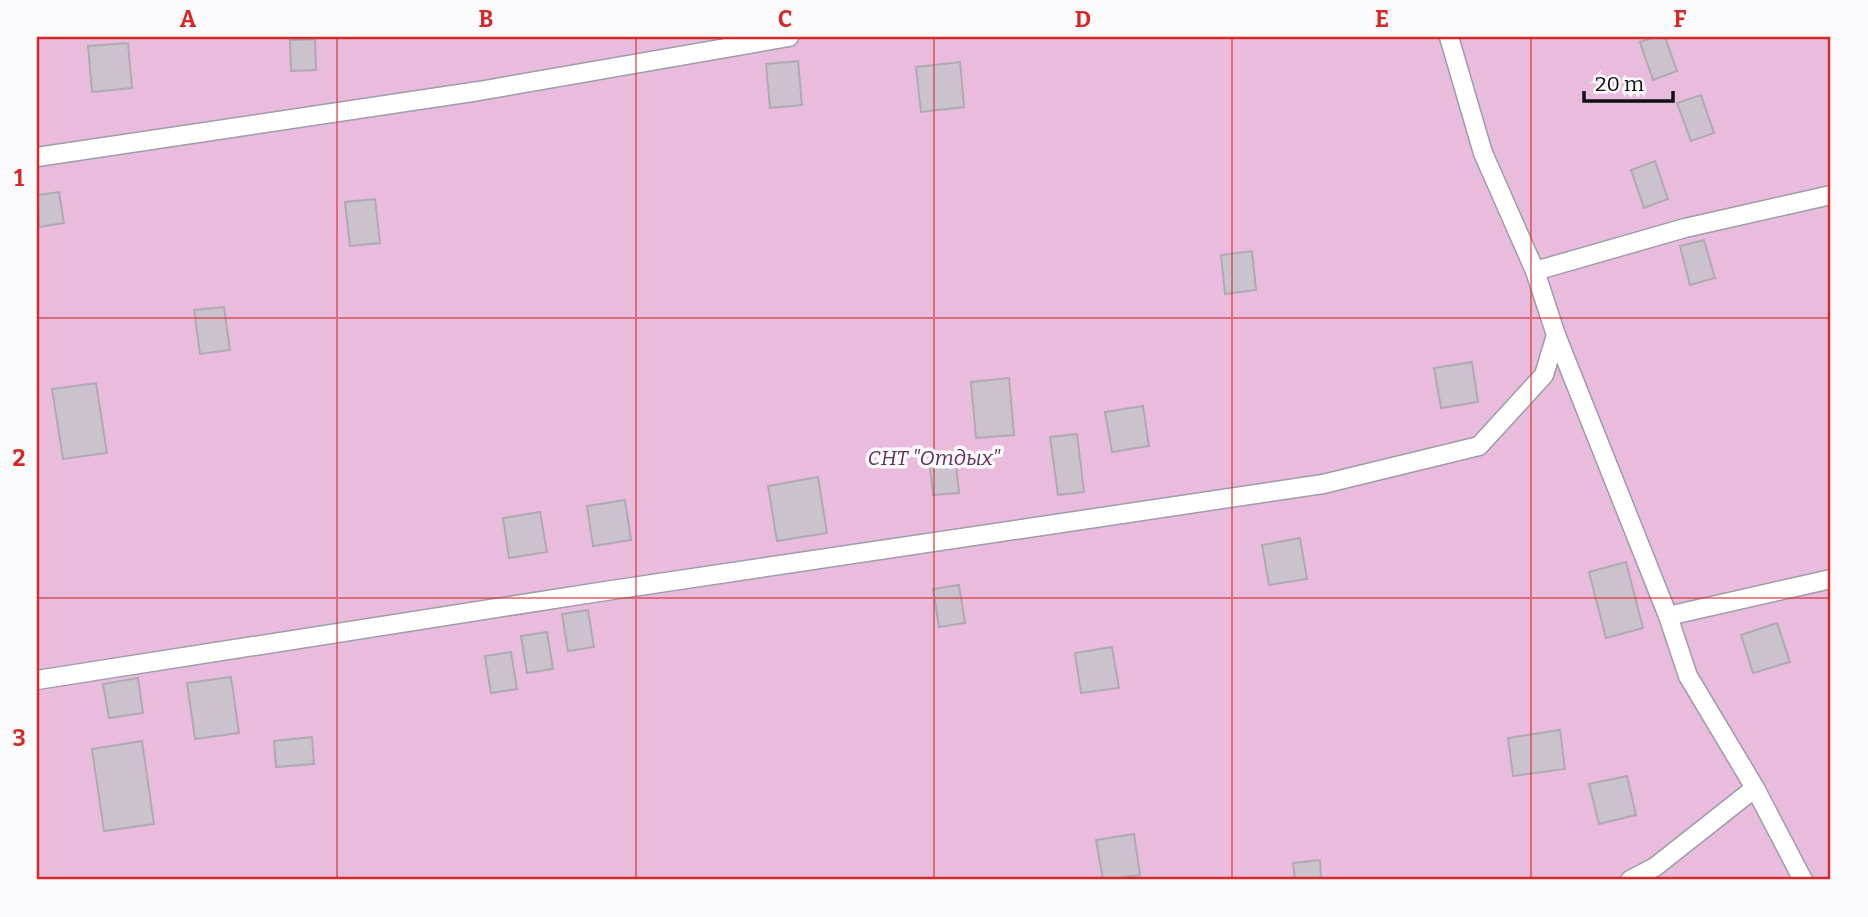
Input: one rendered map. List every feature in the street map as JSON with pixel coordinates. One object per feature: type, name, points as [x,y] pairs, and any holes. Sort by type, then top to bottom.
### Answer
[{"type":"lane","points":[[37,157],[479,91],[789,37]]},
{"type":"lane","points":[[1449,37],[1483,153],[1535,271],[1556,335],[1668,615],[1688,676],[1755,788],[1803,880]]},
{"type":"lane","points":[[1535,271],[1685,228],[1831,195]]},
{"type":"lane","points":[[37,680],[599,592],[1323,484],[1479,446],[1544,375],[1556,335]]},
{"type":"lane","points":[[1668,615],[1831,579]]},
{"type":"lane","points":[[1630,880],[1655,867],[1755,788]]},
{"type":"green space","name":"СНТ \"Отдых\"","points":[[37,37],[1831,37],[1831,880],[37,880]]},
{"type":"building","points":[[1653,37],[1665,37],[1677,71],[1653,80],[1640,42]]},
{"type":"building","points":[[315,39],[316,70],[291,71],[290,40]]},
{"type":"building","points":[[128,43],[132,88],[92,92],[88,46]]},
{"type":"building","points":[[798,61],[802,105],[770,108],[766,64]]},
{"type":"building","points":[[960,62],[964,107],[921,112],[916,67]]},
{"type":"building","points":[[1701,95],[1714,133],[1691,141],[1677,103]]},
{"type":"building","points":[[1655,161],[1668,199],[1644,208],[1631,170]]},
{"type":"building","points":[[59,192],[64,223],[39,227],[37,195]]},
{"type":"building","points":[[375,199],[380,243],[350,246],[345,202]]},
{"type":"building","points":[[1704,240],[1715,278],[1690,285],[1680,246]]},
{"type":"building","points":[[1252,251],[1256,290],[1225,294],[1221,255]]},
{"type":"building","points":[[224,307],[230,350],[200,354],[194,310]]},
{"type":"building","points":[[1472,362],[1478,402],[1441,408],[1434,368]]},
{"type":"building","points":[[1009,378],[1014,435],[976,438],[971,382]]},
{"type":"building","points":[[96,383],[107,453],[63,459],[52,389]]},
{"type":"building","points":[[1143,406],[1149,446],[1112,452],[1105,412]]},
{"type":"building","points":[[1077,434],[1084,492],[1058,495],[1050,437]]},
{"type":"building","points":[[955,455],[959,493],[933,495],[929,458]]},
{"type":"building","points":[[818,477],[827,533],[777,541],[768,486]]},
{"type":"building","points":[[625,500],[631,540],[593,546],[587,506]]},
{"type":"building","points":[[540,512],[547,552],[509,558],[503,518]]},
{"type":"building","points":[[1300,538],[1307,579],[1269,585],[1262,545]]},
{"type":"building","points":[[1626,562],[1643,628],[1606,638],[1589,572]]},
{"type":"building","points":[[959,585],[965,623],[939,627],[933,589]]},
{"type":"building","points":[[588,610],[594,647],[568,651],[562,614]]},
{"type":"building","points":[[1777,623],[1790,662],[1753,673],[1741,635]]},
{"type":"building","points":[[547,632],[553,669],[527,673],[521,636]]},
{"type":"building","points":[[1112,647],[1119,688],[1081,693],[1075,653]]},
{"type":"building","points":[[511,652],[517,689],[491,693],[485,656]]},
{"type":"building","points":[[231,677],[239,733],[195,739],[187,683]]},
{"type":"building","points":[[138,678],[143,713],[109,718],[103,684]]},
{"type":"building","points":[[1560,730],[1565,769],[1513,776],[1508,738]]},
{"type":"building","points":[[312,737],[314,764],[276,767],[274,741]]},
{"type":"building","points":[[142,741],[154,824],[104,831],[92,749]]},
{"type":"building","points":[[1627,776],[1636,815],[1599,824],[1589,784]]},
{"type":"building","points":[[1134,834],[1140,875],[1103,880],[1096,840]]},
{"type":"building","points":[[1320,860],[1321,880],[1295,880],[1293,863]]}]
